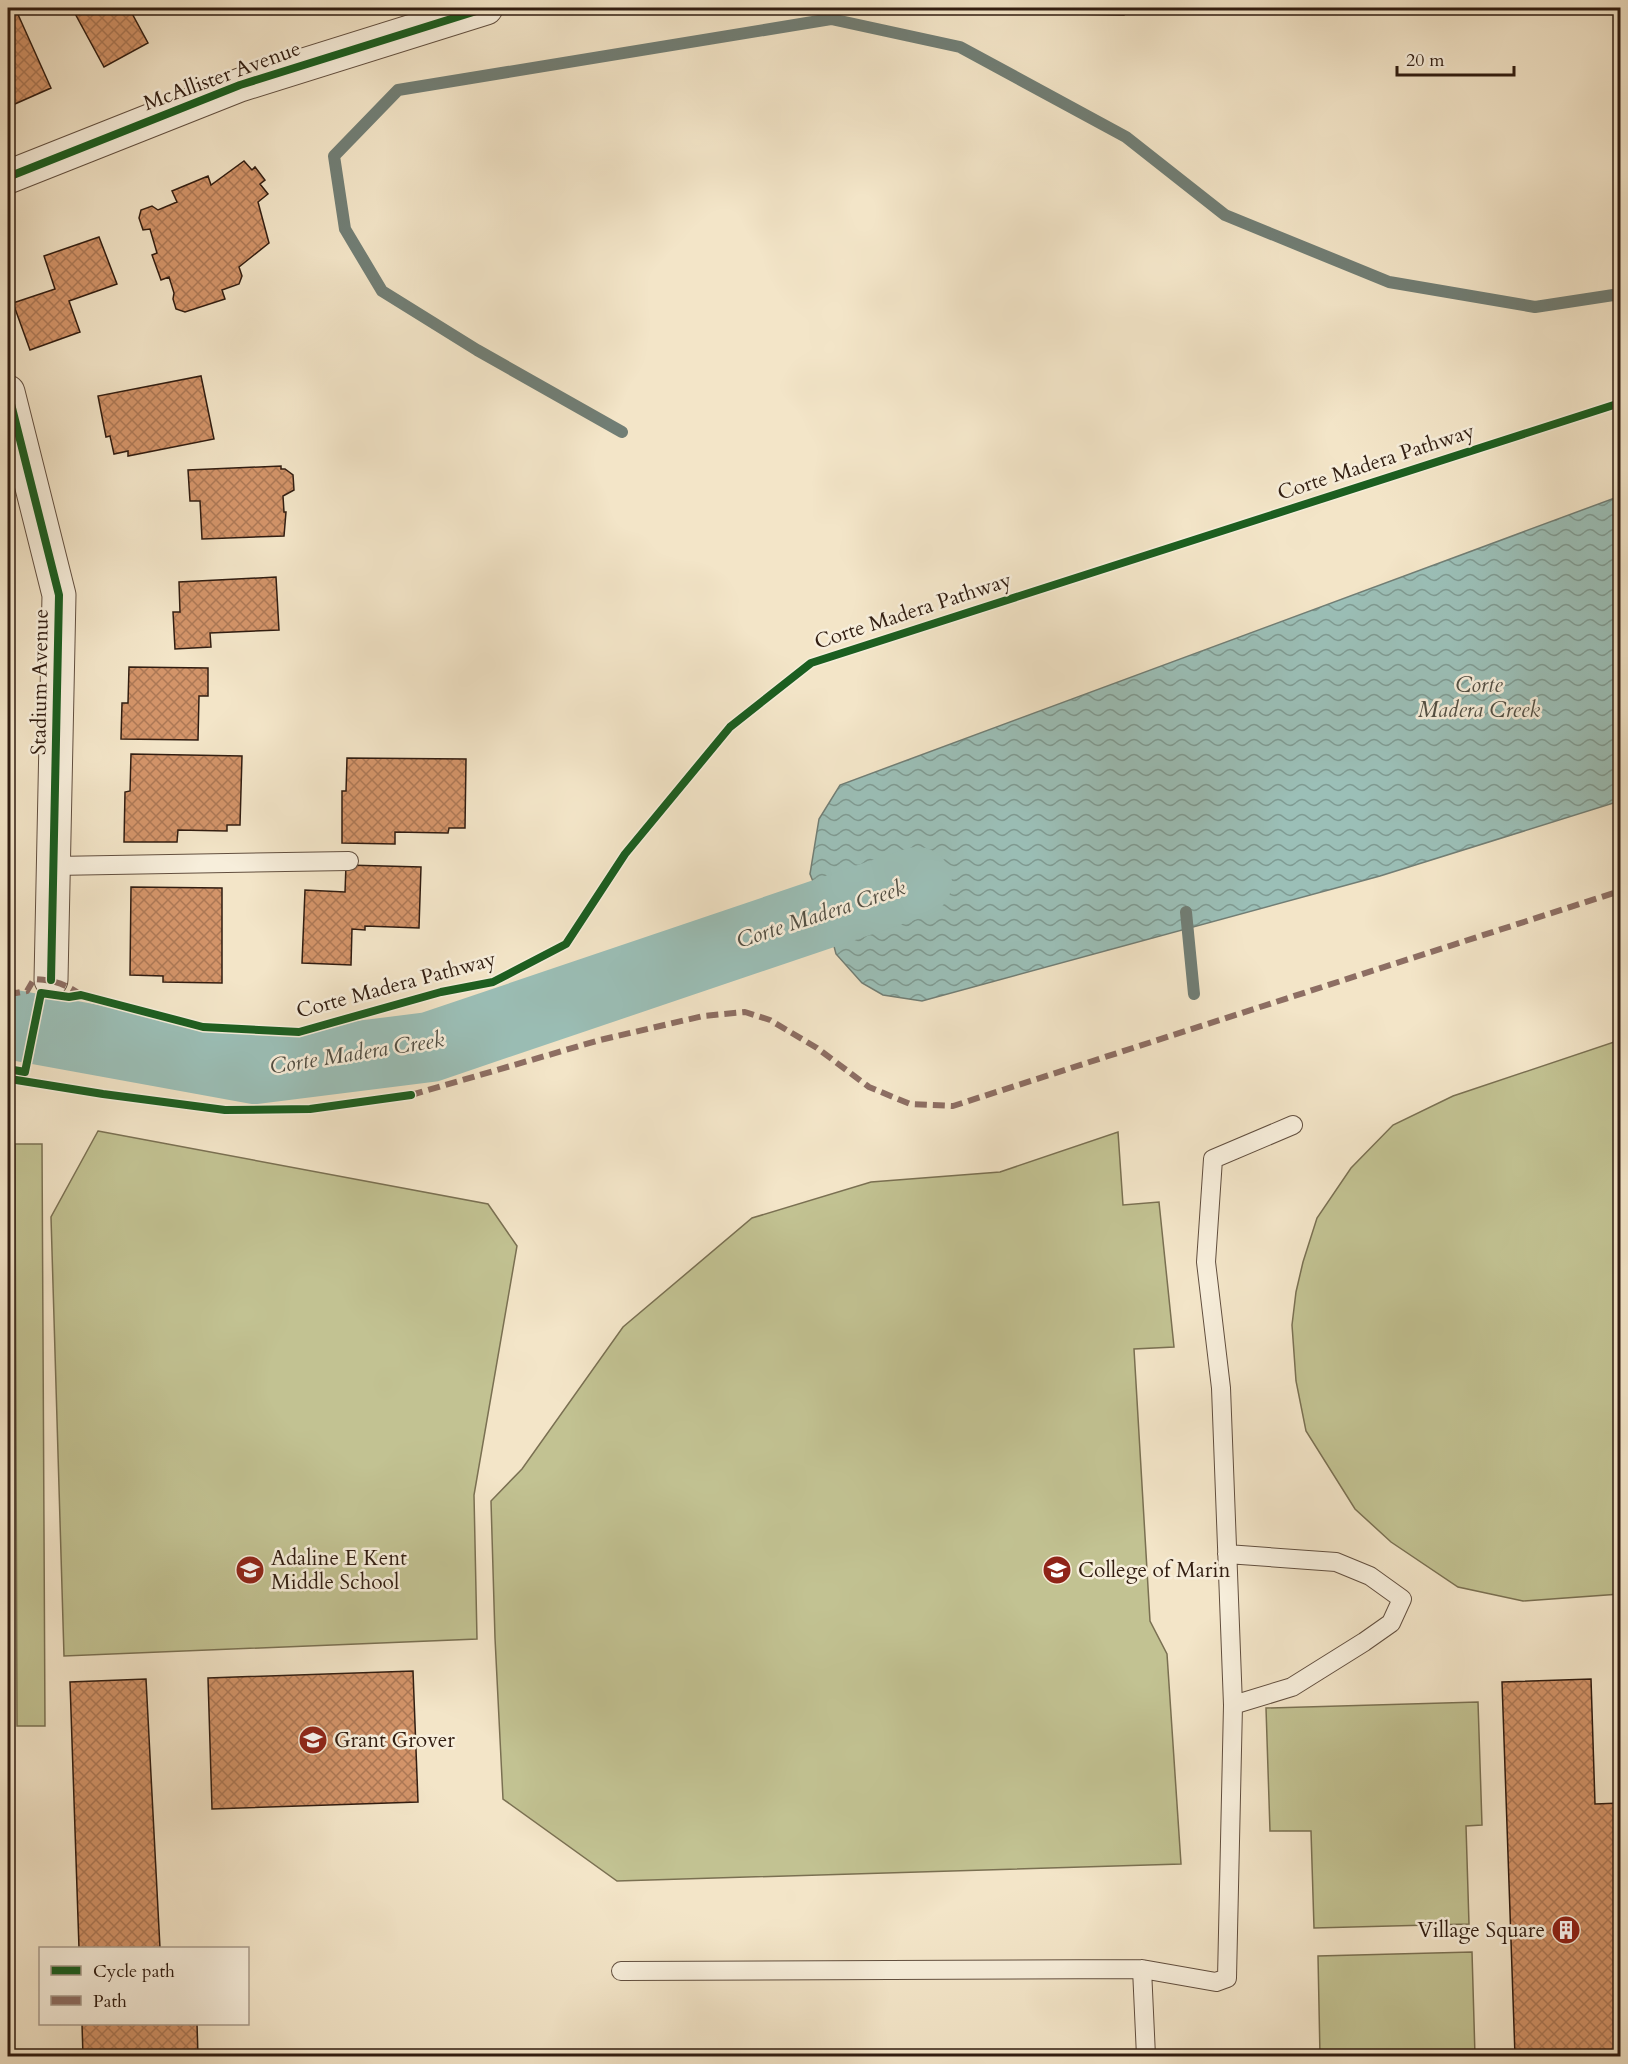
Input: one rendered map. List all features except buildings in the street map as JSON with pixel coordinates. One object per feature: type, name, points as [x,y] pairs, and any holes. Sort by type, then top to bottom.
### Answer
[{"type":"street","name":"McAllister Avenue","points":[[8,177],[240,86],[486,8]]},
{"type":"street","name":"Stadium Avenue","points":[[8,392],[59,595],[51,980]]},
{"type":"lane","points":[[54,866],[349,861]]},
{"type":"lane","points":[[621,1971],[1142,1969],[1216,1982],[1227,1978],[1233,1705],[1221,1388],[1206,1262],[1213,1159],[1293,1125]]},
{"type":"lane","points":[[1227,1554],[1336,1562],[1370,1576],[1402,1599],[1392,1623],[1364,1642],[1292,1687],[1233,1705]]},
{"type":"lane","points":[[1142,1969],[1146,2056]]},
{"type":"green space","points":[[1620,1040],[1620,1594],[1523,1601],[1458,1587],[1391,1542],[1355,1509],[1306,1431],[1296,1381],[1292,1325],[1303,1262],[1317,1218],[1351,1168],[1393,1125],[1453,1096]]},
{"type":"green space","points":[[98,1131],[488,1204],[517,1246],[474,1495],[477,1639],[64,1656],[51,1217]]},
{"type":"green space","points":[[1118,1132],[1123,1205],[1159,1202],[1174,1347],[1134,1349],[1150,1621],[1167,1654],[1181,1864],[617,1881],[503,1799],[491,1501],[522,1469],[623,1327],[752,1218],[871,1182],[1000,1172]]},
{"type":"green space","points":[[15,1144],[42,1144],[45,1726],[17,1726]]},
{"type":"green space","points":[[1478,1702],[1482,1825],[1466,1826],[1469,1924],[1314,1928],[1311,1831],[1270,1831],[1266,1708]]},
{"type":"green space","points":[[1472,1952],[1475,2056],[1320,2056],[1318,1956]]},
{"type":"water","name":"Corte Madera Creek","points":[[1620,496],[1620,801],[1380,876],[922,1001],[883,995],[862,983],[836,954],[825,912],[810,874],[819,819],[840,785]]},
{"type":"waterway","points":[[622,432],[477,350],[382,291],[345,229],[334,156],[398,90],[831,19],[960,47],[1126,137],[1225,215],[1389,282],[1535,307],[1620,294]]},
{"type":"waterway","name":"Corte Madera Creek","points":[[8,1024],[255,1069],[430,1047],[917,882]]},
{"type":"waterway","points":[[1186,912],[1194,994]]},
{"type":"marked path","points":[[411,1095],[600,1040],[703,1016],[745,1012],[770,1020],[817,1048],[869,1087],[910,1104],[953,1106],[1620,891]]},
{"type":"marked path","points":[[8,992],[27,991],[34,979],[59,983],[81,995]]},
{"type":"cycle path","points":[[8,177],[240,85],[486,8]]},
{"type":"cycle path","points":[[8,392],[59,595],[51,980]]},
{"type":"cycle path","name":"Corte Madera Pathway","points":[[8,1069],[25,1072],[41,993],[69,997],[81,995],[203,1027],[299,1032],[441,992],[493,982],[566,944],[625,854],[730,727],[811,663],[1620,403]]},
{"type":"cycle path","points":[[10,1079],[225,1110],[310,1109],[411,1095]]},
{"type":"place","name":"Adaline E Kent Middle School","points":[[250,1570]]},
{"type":"place","name":"College of Marin","points":[[1057,1570]]},
{"type":"place","name":"Grant Grover","points":[[313,1740]]},
{"type":"place","name":"Village Square","points":[[1566,1930]]}]
